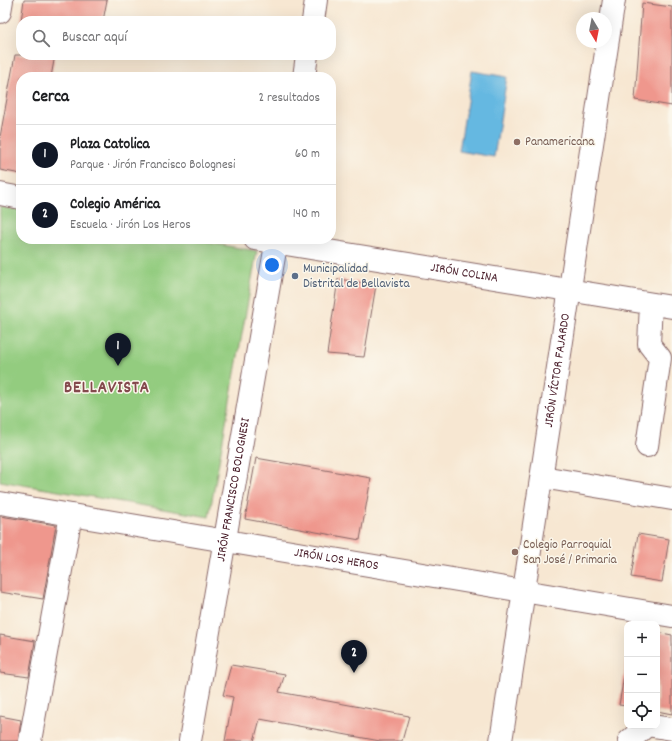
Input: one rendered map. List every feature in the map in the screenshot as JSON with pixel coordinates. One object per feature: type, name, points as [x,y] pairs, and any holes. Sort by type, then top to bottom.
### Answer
[{"type":"street","points":[[0,12],[2,0]]},
{"type":"street","points":[[314,16],[316,0]]},
{"type":"street","name":"JIRÓN VÍCTOR FAJARDO","points":[[501,741],[614,0]]},
{"type":"street","points":[[305,72],[306,60]]},
{"type":"street","points":[[0,194],[16,197]]},
{"type":"street","name":"JIRÓN FRANCISCO BOLOGNESI","points":[[190,741],[226,541],[268,244]]},
{"type":"street","name":"JIRÓN COLINA","points":[[293,244],[672,307]]},
{"type":"street","points":[[647,446],[660,358],[649,344],[651,304]]},
{"type":"street","points":[[542,477],[672,499]]},
{"type":"street","name":"JIRÓN LOS HEROS","points":[[0,503],[672,616]]},
{"type":"street","points":[[30,741],[71,515]]},
{"type":"street","points":[[660,727],[672,729]]},
{"type":"street","points":[[629,741],[643,729]]},
{"type":"green space","points":[[0,207],[16,209],[16,244],[216,244],[257,251],[209,517],[0,481]]},
{"type":"water","points":[[472,71],[507,77],[494,157],[459,151]]},
{"type":"building","points":[[24,0],[107,0],[104,16],[22,16]]},
{"type":"building","points":[[642,3],[672,7],[672,106],[635,100]]},
{"type":"building","points":[[15,55],[16,60],[54,60],[52,72],[16,72],[16,173],[0,170],[0,137]]},
{"type":"building","points":[[338,279],[376,285],[364,357],[327,354]]},
{"type":"building","points":[[256,458],[371,478],[360,540],[245,519]]},
{"type":"building","points":[[0,516],[56,525],[43,599],[0,592]]},
{"type":"building","points":[[638,534],[669,539],[662,582],[631,577]]},
{"type":"building","points":[[660,633],[672,635],[672,714],[660,712]]},
{"type":"building","points":[[0,635],[35,641],[29,677],[0,673]]},
{"type":"building","points":[[231,665],[285,674],[279,692],[409,716],[402,741],[380,741],[260,719],[254,741],[225,741],[233,697],[223,695]]},
{"type":"building","points":[[624,676],[624,706],[619,705]]},
{"type":"building","points":[[0,716],[21,720],[18,741],[0,741]]},
{"type":"place","name":"Panamericana","points":[[517,142]]},
{"type":"place","name":"Municipalidad Distrital de Bellavista","points":[[295,276]]},
{"type":"place","name":"Plaza Catolica","points":[[118,366]]},
{"type":"place","name":"Colegio Parroquial San José / Primaria","points":[[515,552]]},
{"type":"place","name":"Colegio América","points":[[354,673]]},
{"type":"district","name":"BELLAVISTA","points":[[107,389]]}]
